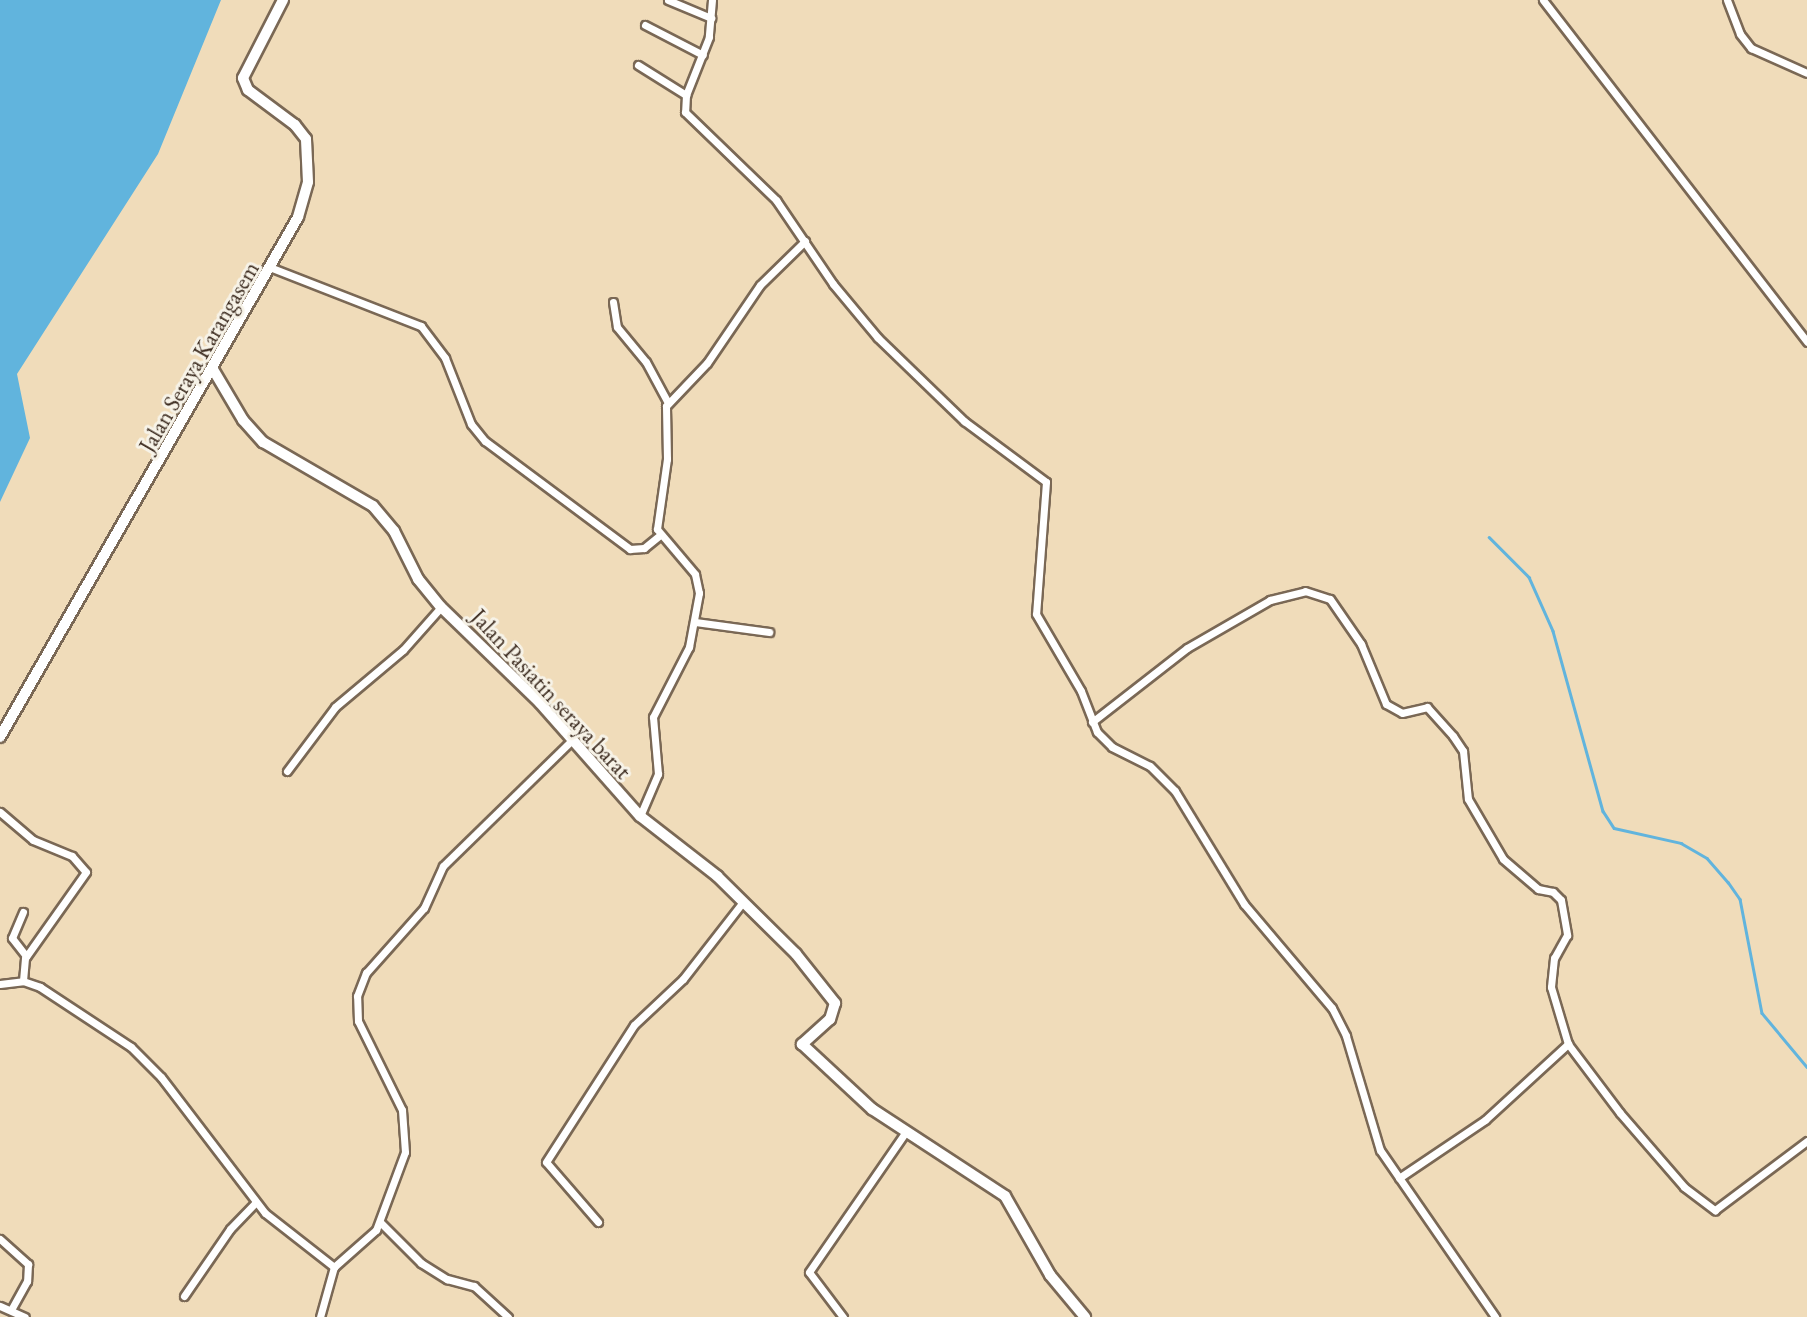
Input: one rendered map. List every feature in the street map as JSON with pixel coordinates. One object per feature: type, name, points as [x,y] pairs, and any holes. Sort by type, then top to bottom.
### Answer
[{"type":"street","name":"Jalan Seraya Karangasem","points":[[0,737],[272,268],[305,200],[308,146],[301,131],[248,90],[243,78],[283,0]]},
{"type":"street","points":[[668,0],[711,18]]},
{"type":"street","points":[[712,0],[703,55],[685,95],[686,114],[756,178],[806,241],[833,284],[878,338],[964,421],[1046,482],[1036,614],[1080,691],[1092,722],[1102,739],[1150,766],[1175,791],[1244,904],[1332,1008],[1346,1036],[1372,1133],[1399,1178],[1495,1317]]},
{"type":"street","points":[[1544,0],[1807,342]]},
{"type":"street","points":[[1727,0],[1751,48],[1807,73]]},
{"type":"street","points":[[645,25],[703,55]]},
{"type":"street","points":[[638,65],[685,95]]},
{"type":"street","points":[[667,401],[707,363],[761,285],[806,241]]},
{"type":"street","points":[[272,268],[421,326],[445,358],[471,424],[485,441],[630,549],[644,548],[660,535]]},
{"type":"street","points":[[613,302],[617,327],[646,362],[667,401],[660,535],[698,582],[695,622],[689,647],[653,717],[659,774],[640,816]]},
{"type":"street","name":"Jalan Pasiatin seraya barat","points":[[214,370],[243,420],[263,442],[360,497],[380,513],[418,579],[441,607],[514,676],[640,816],[743,902],[833,999],[831,1019],[802,1044],[845,1088],[905,1133]]},
{"type":"street","points":[[1092,722],[1188,648],[1270,600],[1306,591],[1330,599],[1361,644],[1386,704],[1402,713],[1427,707],[1463,751],[1468,799],[1503,859],[1538,889],[1562,900],[1567,935],[1554,958],[1551,988],[1568,1044],[1620,1113],[1711,1211],[1807,1141]]},
{"type":"street","points":[[287,771],[320,722],[403,650],[441,607]]},
{"type":"street","points":[[695,622],[769,632]]},
{"type":"street","points":[[320,1317],[334,1267],[365,1245],[380,1222],[398,1180],[406,1137],[402,1110],[358,1021],[357,996],[363,980],[429,902],[443,866],[572,740]]},
{"type":"street","points":[[0,812],[33,840],[72,856],[86,872],[26,956],[23,981]]},
{"type":"street","points":[[598,1222],[546,1162],[634,1025],[683,979],[743,902]]},
{"type":"street","points":[[23,912],[12,938],[26,956]]},
{"type":"street","points":[[0,984],[23,981],[71,1003],[144,1059],[277,1225],[334,1267]]},
{"type":"street","points":[[1399,1178],[1485,1120],[1568,1044]]},
{"type":"street","points":[[843,1317],[814,1283],[810,1270],[905,1133],[1005,1196],[1050,1275],[1086,1317]]},
{"type":"street","points":[[184,1296],[230,1229],[256,1202]]},
{"type":"street","points":[[380,1222],[421,1263],[447,1279],[474,1286],[508,1317]]},
{"type":"street","points":[[0,1239],[28,1264],[27,1281],[11,1310]]},
{"type":"street","points":[[0,1306],[25,1317]]},
{"type":"water","points":[[0,0],[221,0],[158,154],[17,374],[30,438],[0,502]]},
{"type":"waterway","points":[[1489,537],[1529,577],[1553,631],[1603,811],[1614,828],[1681,843],[1707,858],[1728,882],[1740,899],[1762,1013],[1807,1067]]}]
